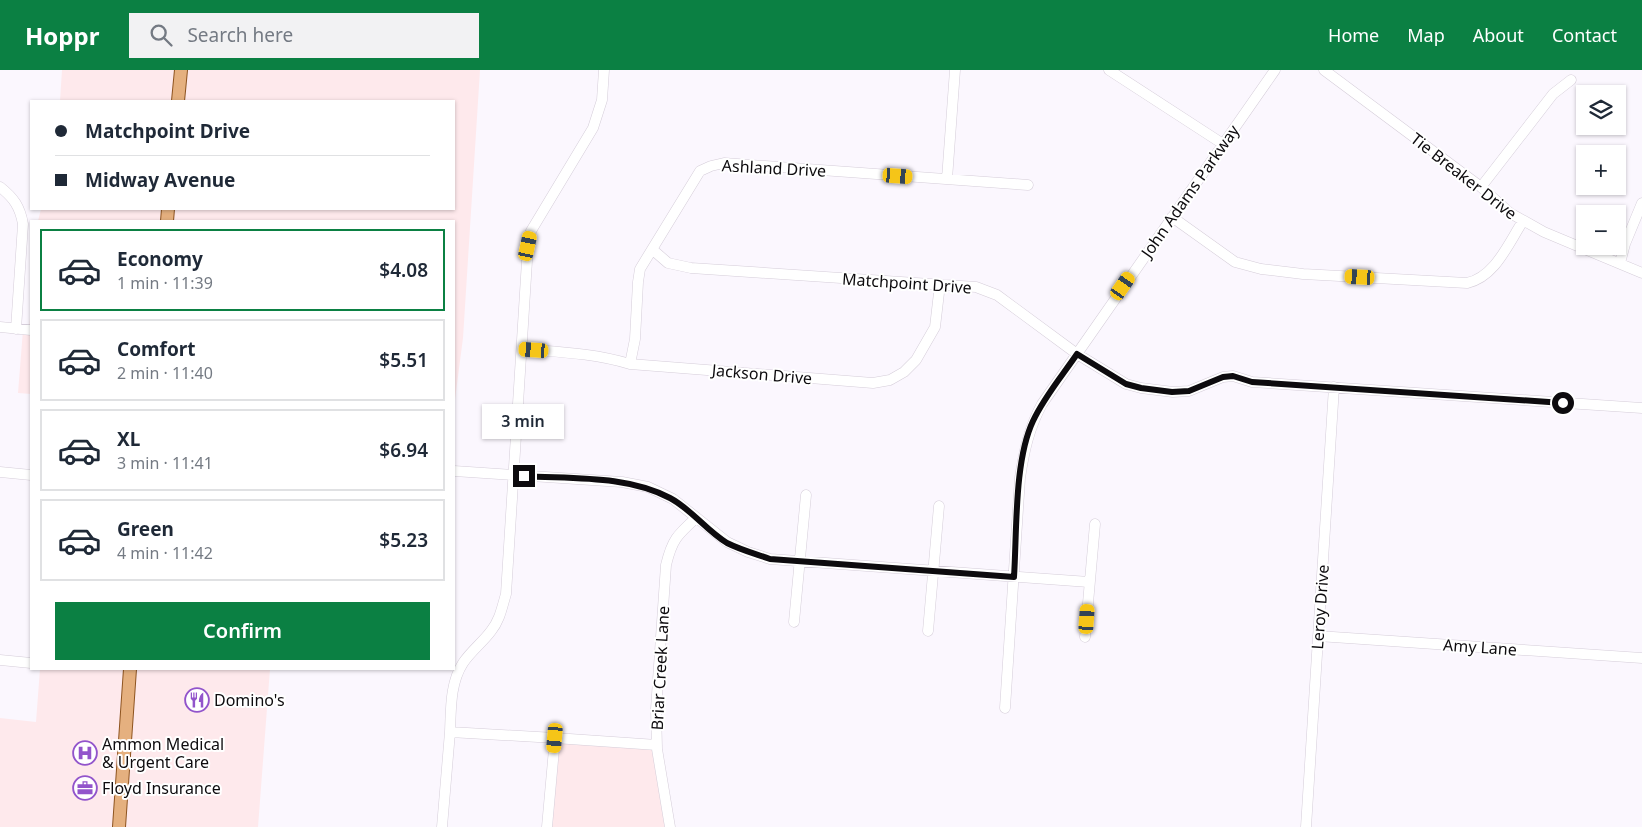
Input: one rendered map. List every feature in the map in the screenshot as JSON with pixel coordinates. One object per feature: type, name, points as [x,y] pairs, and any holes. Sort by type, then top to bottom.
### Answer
[{"type":"main road","points":[[178,100],[180,70]]},
{"type":"main road","points":[[119,827],[130,670]]},
{"type":"street","points":[[442,827],[453,691],[457,676],[463,663],[492,630],[501,613],[506,594],[528,246],[531,230],[593,128],[602,100],[604,70]]},
{"type":"street","points":[[947,179],[955,70]]},
{"type":"street","points":[[1109,70],[1223,144]]},
{"type":"street","name":"John Adams Parkway","points":[[1005,708],[1020,478],[1024,452],[1032,423],[1042,404],[1275,70]]},
{"type":"street","name":"Tie Breaker Drive","points":[[1324,70],[1481,188],[1510,213],[1544,232],[1642,273]]},
{"type":"street","points":[[1481,188],[1552,94],[1571,80]]},
{"type":"street","name":"Ashland Drive","points":[[630,364],[635,339],[640,269],[700,171],[711,166],[724,163],[1028,186]]},
{"type":"street","points":[[0,187],[12,197],[21,210],[23,224],[16,329]]},
{"type":"street","points":[[1620,263],[1625,244],[1642,203]]},
{"type":"street","points":[[1172,217],[1236,262],[1261,269],[1303,274],[1467,283],[1476,281],[1492,269],[1523,221]]},
{"type":"street","name":"Matchpoint Drive","points":[[653,250],[668,263],[691,268],[976,287],[997,295],[1077,354],[1126,384],[1157,391],[1189,391],[1223,377],[1233,376],[1252,382],[1642,408]]},
{"type":"street","name":"Jackson Drive","points":[[522,349],[590,354],[630,364],[873,383],[890,380],[904,372],[916,360],[935,327],[940,284]]},
{"type":"street","points":[[0,328],[30,330]]},
{"type":"street","name":"Leroy Drive","points":[[1306,827],[1334,387]]},
{"type":"street","points":[[455,471],[622,482],[648,488],[673,499],[727,542],[748,552],[770,559],[1089,582]]},
{"type":"street","points":[[0,472],[30,475]]},
{"type":"street","points":[[794,622],[806,495]]},
{"type":"street","points":[[928,631],[939,506]]},
{"type":"street","name":"Briar Creek Lane","points":[[670,827],[657,745],[656,709],[666,565],[670,546],[678,534],[696,518]]},
{"type":"street","points":[[1085,637],[1095,524]]},
{"type":"street","name":"Amy Lane","points":[[1318,636],[1642,658]]},
{"type":"street","points":[[0,660],[30,663]]},
{"type":"street","points":[[450,732],[657,745]]},
{"type":"street","points":[[547,827],[555,738]]},
{"type":"shaded area","points":[[62,70],[480,70],[463,338],[455,399],[455,220],[38,220],[41,210],[455,210],[455,100],[60,100]]},
{"type":"shaded area","points":[[30,318],[30,394],[18,393],[23,330],[29,330]]},
{"type":"shaded area","points":[[40,670],[270,670],[258,827],[0,827],[0,718],[36,722]]},
{"type":"shaded area","points":[[553,733],[657,741],[670,827],[547,827]]},
{"type":"place","name":"Domino's","points":[[197,700]]},
{"type":"place","name":"Ammon Medical & Urgent Care","points":[[85,753]]},
{"type":"place","name":"Floyd Insurance","points":[[85,788]]},
{"type":"route","points":[[524,476],[622,482],[648,488],[673,499],[727,542],[748,552],[770,559],[1014,577],[1020,478],[1024,452],[1032,423],[1042,404],[1077,354],[1126,384],[1157,391],[1189,391],[1223,377],[1233,376],[1252,382],[1563,403]]}]
